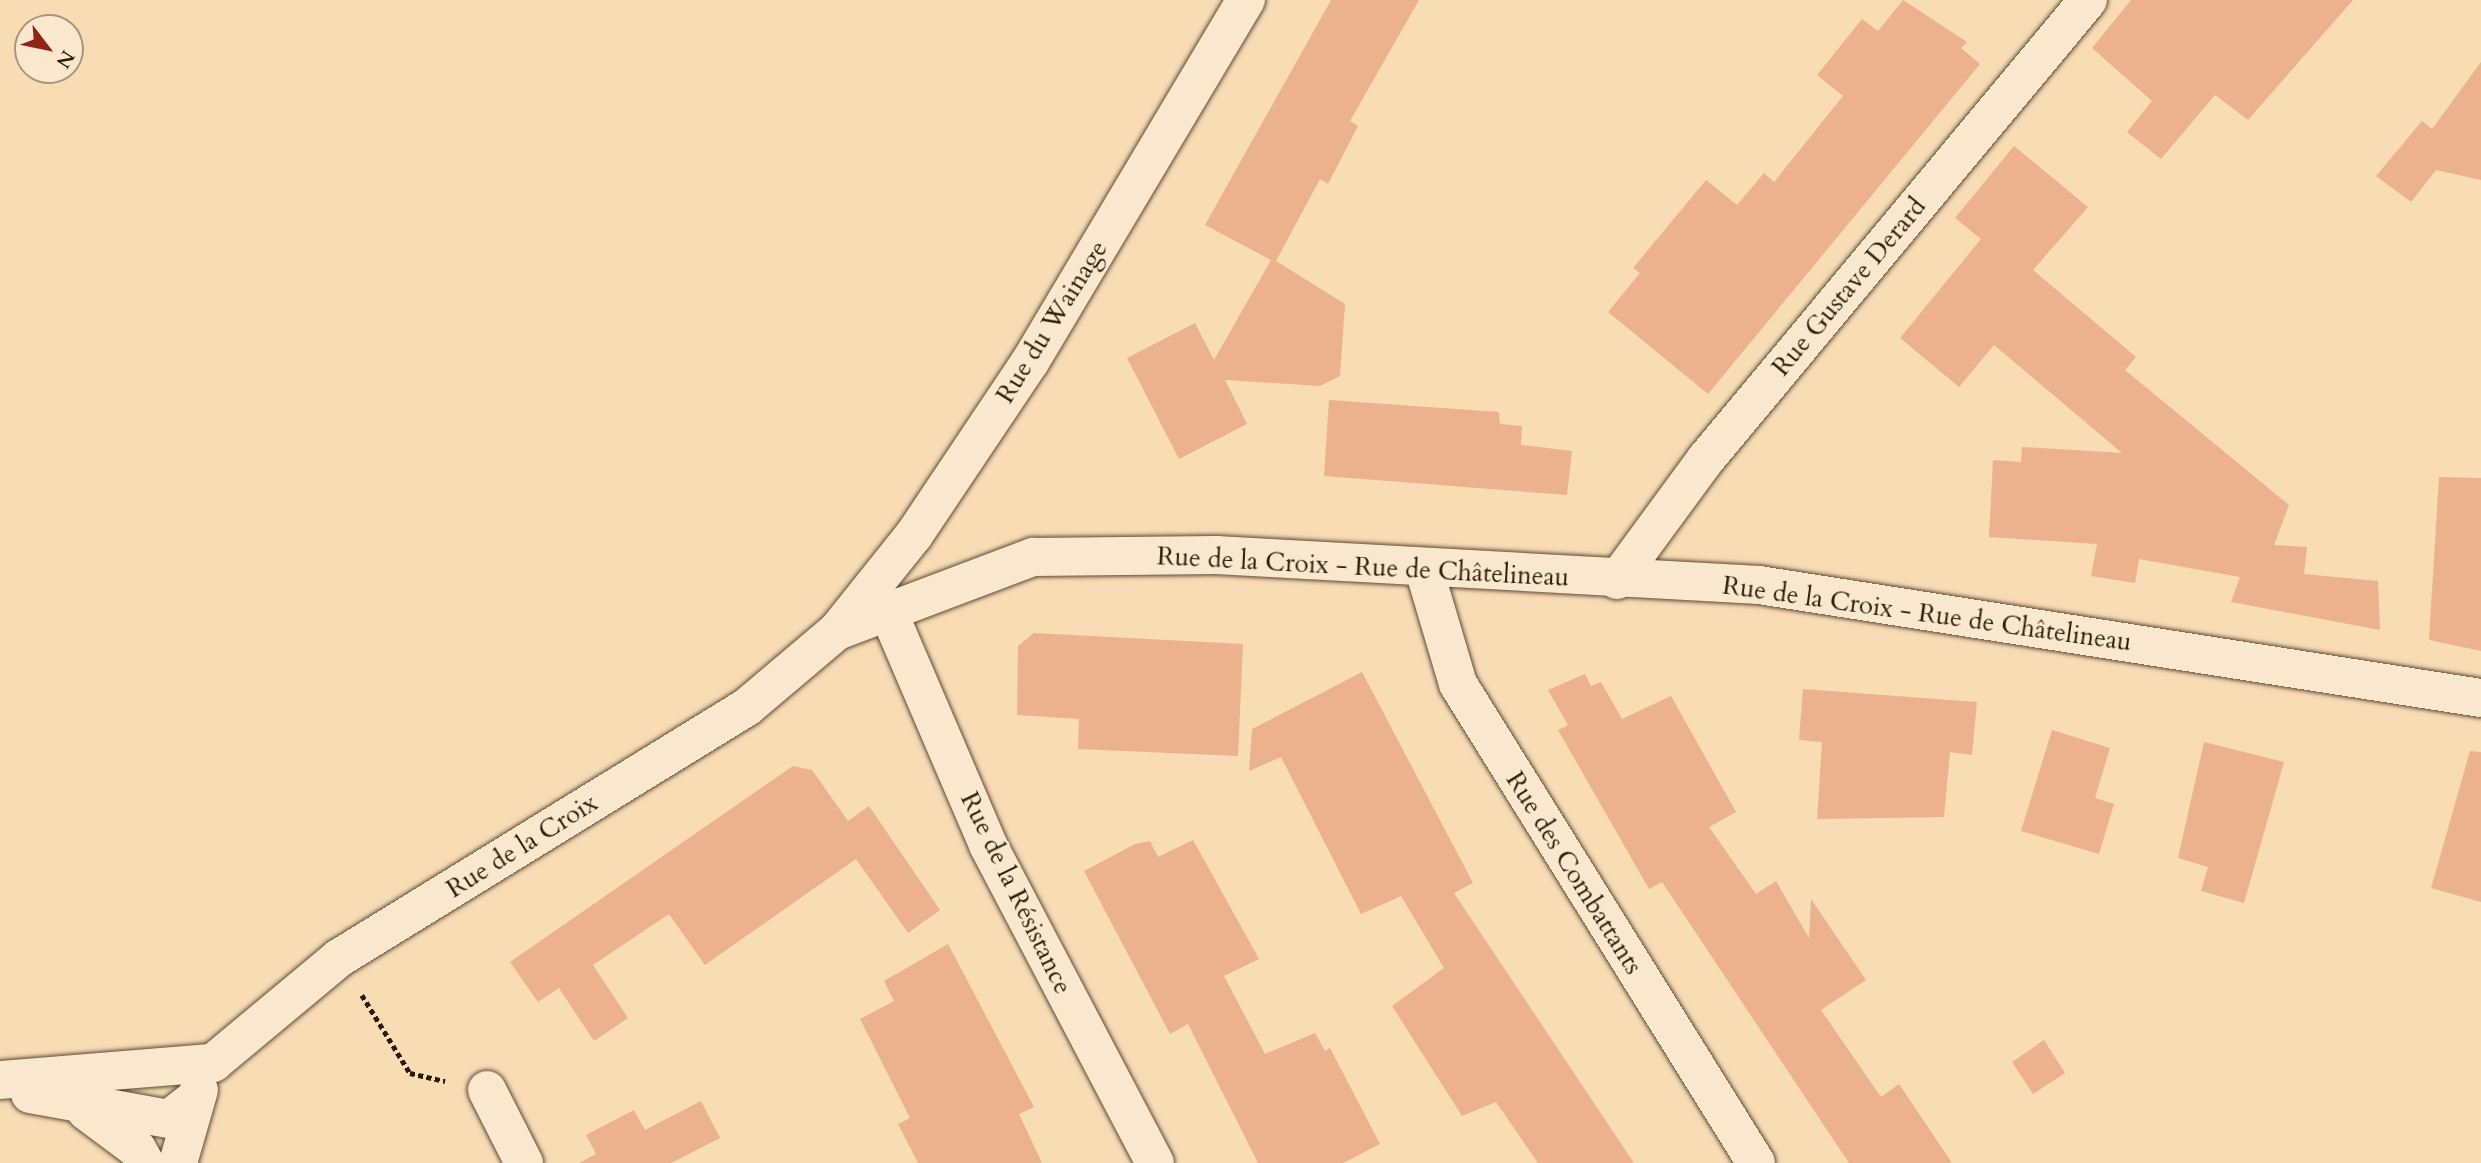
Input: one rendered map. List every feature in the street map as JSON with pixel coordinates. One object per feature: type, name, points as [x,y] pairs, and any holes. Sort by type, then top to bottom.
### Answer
[{"type":"street","name":"Rue du Wainage","points":[[837,631],[914,535],[1030,362],[1246,0]]},
{"type":"street","name":"Rue Gustave Derard","points":[[1617,580],[1706,459],[2088,0]]},
{"type":"street","name":"Rue de la Croix - Rue de Châtelineau","points":[[1033,557],[1216,555],[1617,580],[1759,585],[2481,698]]},
{"type":"street","name":"Rue de la Croix","points":[[213,1063],[339,958],[747,707],[837,631],[890,616],[1033,557]]},
{"type":"street","name":"Rue des Combattants","points":[[1424,569],[1458,684],[1756,1163]]},
{"type":"street","name":"Rue de la Résistance","points":[[890,616],[988,845],[1155,1163]]},
{"type":"street","points":[[0,1080],[213,1063]]},
{"type":"street","points":[[178,1163],[195,1099],[213,1063]]},
{"type":"street","points":[[487,1090],[524,1163]]},
{"type":"street","points":[[0,1093],[65,1096],[142,1118],[169,1119],[195,1099]]},
{"type":"street","points":[[65,1096],[137,1149],[145,1163]]},
{"type":"path","points":[[339,958],[410,1073],[487,1090]]},
{"type":"building","points":[[1331,0],[1419,0],[1350,121],[1358,126],[1328,184],[1320,179],[1276,261],[1345,304],[1340,376],[1320,386],[1225,380],[1247,424],[1179,459],[1127,358],[1195,323],[1214,360],[1271,260],[1205,225]]},
{"type":"building","points":[[1903,0],[1967,42],[1961,48],[1980,64],[1708,394],[1608,312],[1640,273],[1633,268],[1706,180],[1737,205],[1764,173],[1774,182],[1843,96],[1817,75],[1862,19],[1878,31]]},
{"type":"building","points":[[2131,0],[2353,0],[2248,120],[2215,95],[2161,159],[2127,132],[2152,101],[2092,48]]},
{"type":"building","points":[[2481,62],[2481,180],[2436,170],[2411,202],[2376,176],[2422,121],[2432,129]]},
{"type":"building","points":[[2014,146],[2088,207],[2033,270],[2136,357],[2125,370],[2289,505],[2274,545],[2307,547],[2304,574],[2378,581],[2380,630],[2231,602],[2240,577],[2139,559],[2135,583],[2091,576],[2097,544],[1989,537],[1993,460],[2021,462],[2022,447],[2122,453],[1994,345],[1959,387],[1900,338],[1981,239],[1955,218]]},
{"type":"building","points":[[1329,400],[1499,412],[1500,424],[1522,426],[1521,445],[1572,451],[1567,495],[1324,476]]},
{"type":"building","points":[[2439,477],[2481,478],[2481,651],[2429,640]]},
{"type":"building","points":[[1034,633],[1243,644],[1238,756],[1078,749],[1079,719],[1017,715],[1018,646]]},
{"type":"building","points":[[1362,672],[1473,883],[1454,893],[1634,1163],[1538,1163],[1496,1102],[1462,1116],[1392,1006],[1444,968],[1401,896],[1361,914],[1281,757],[1249,771],[1252,729]]},
{"type":"building","points":[[1585,674],[1591,686],[1601,682],[1622,719],[1671,696],[1736,812],[1709,827],[1756,894],[1776,881],[1809,938],[1811,899],[1866,980],[1821,1010],[1881,1097],[1899,1084],[1952,1163],[1849,1163],[1662,882],[1649,889],[1558,730],[1568,725],[1548,690]]},
{"type":"building","points":[[1803,689],[1977,702],[1972,755],[1950,752],[1944,817],[1817,819],[1822,742],[1799,740]]},
{"type":"building","points":[[2052,730],[2110,748],[2095,798],[2114,804],[2099,854],[2021,831]]},
{"type":"building","points":[[2204,742],[2284,762],[2244,903],[2201,891],[2208,867],[2178,858]]},
{"type":"building","points":[[2470,751],[2481,752],[2481,902],[2431,888]]},
{"type":"building","points":[[793,766],[812,770],[848,821],[869,806],[940,910],[908,933],[856,859],[705,965],[669,914],[593,965],[628,1018],[594,1041],[559,988],[538,1002],[510,962]]},
{"type":"building","points":[[1193,840],[1259,959],[1224,976],[1265,1054],[1315,1033],[1325,1051],[1330,1048],[1380,1144],[1343,1163],[1258,1163],[1188,1024],[1170,1034],[1084,871],[1135,844],[1150,841],[1158,857]]},
{"type":"building","points":[[948,944],[1034,1107],[1019,1114],[1042,1163],[918,1163],[898,1124],[910,1118],[860,1019],[894,1001],[884,981]]},
{"type":"building","points":[[2044,1040],[2065,1073],[2033,1094],[2012,1062]]},
{"type":"building","points":[[701,1101],[720,1138],[671,1163],[579,1163],[596,1154],[586,1135],[634,1110],[645,1130]]}]
